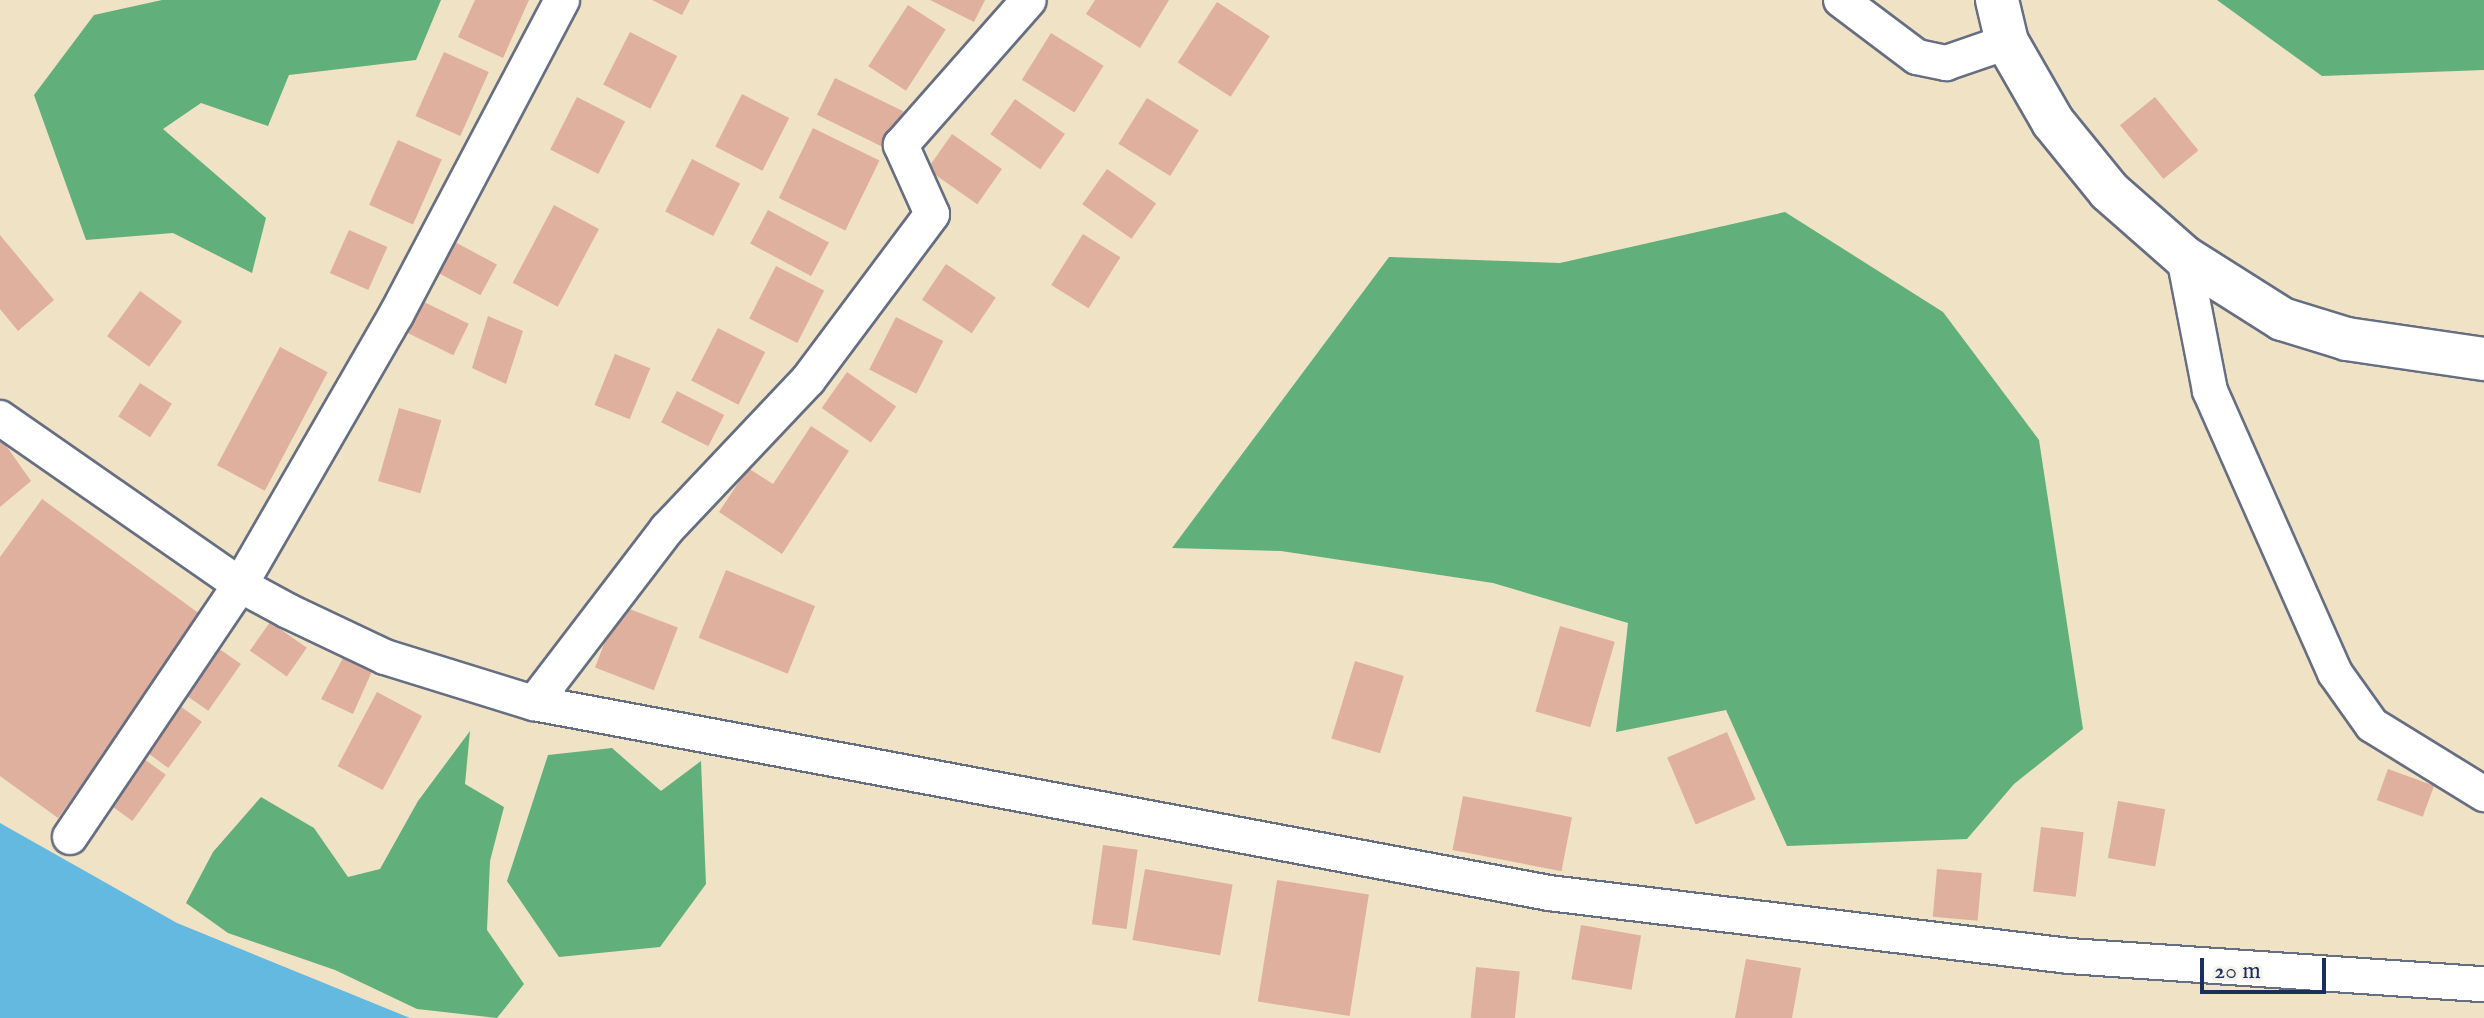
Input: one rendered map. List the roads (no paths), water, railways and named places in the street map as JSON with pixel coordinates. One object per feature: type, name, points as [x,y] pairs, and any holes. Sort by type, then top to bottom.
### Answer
[{"type":"street","points":[[70,837],[240,585],[396,315],[562,0]]},
{"type":"street","points":[[534,703],[667,529],[808,380],[932,214],[901,145],[1029,0]]},
{"type":"street","points":[[1841,0],[1917,57],[1946,63],[2007,42]]},
{"type":"street","points":[[1997,0],[2007,42],[2053,122],[2109,191],[2184,257],[2282,319],[2347,339],[2484,359]]},
{"type":"street","points":[[2184,257],[2210,391],[2335,673],[2372,725],[2484,794]]},
{"type":"street","points":[[0,418],[240,585],[385,657],[534,703],[1549,893],[2069,956],[2484,984]]},
{"type":"water","points":[[0,823],[177,923],[410,1018],[0,1018]]}]
